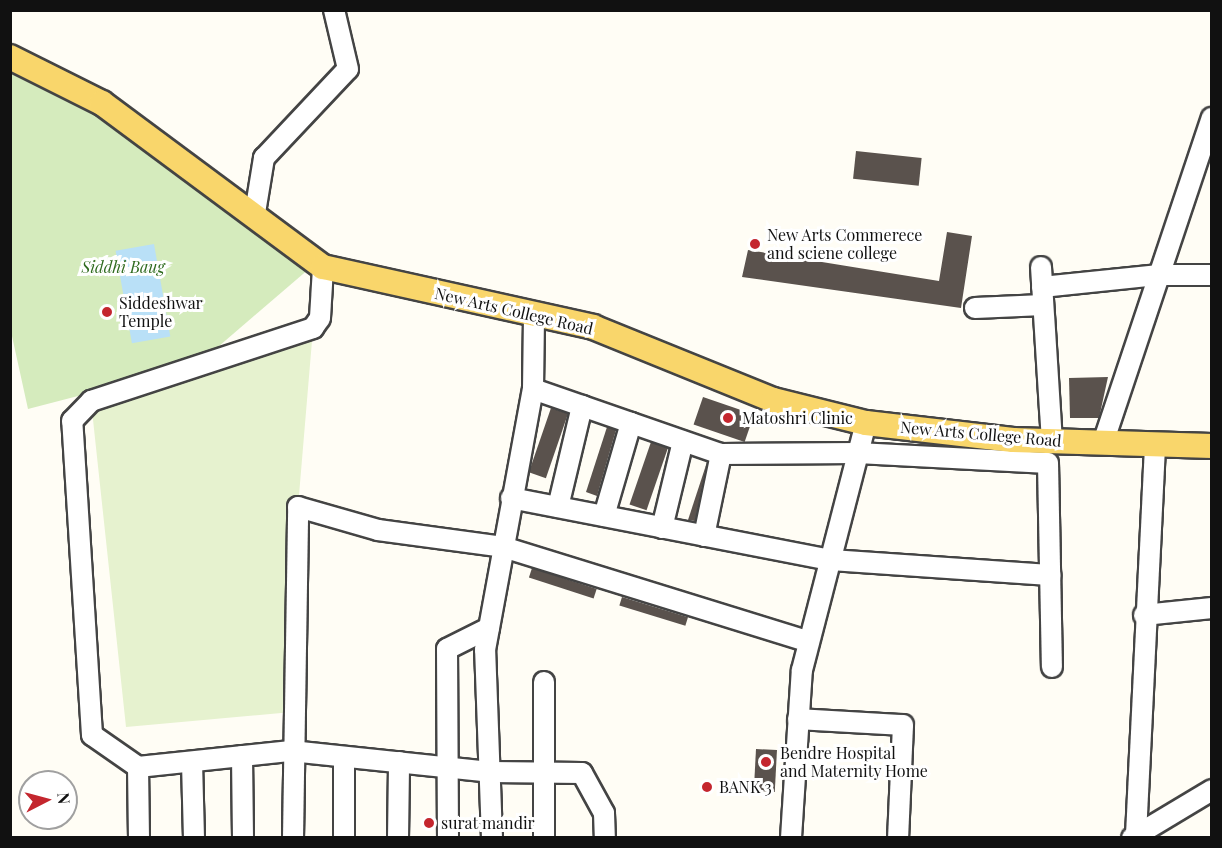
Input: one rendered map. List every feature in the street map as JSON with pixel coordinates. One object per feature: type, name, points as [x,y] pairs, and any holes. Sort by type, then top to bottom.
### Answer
[{"type":"main road","name":"New Arts College Road","points":[[10,57],[102,104],[255,213],[323,267],[593,327],[773,399],[866,423],[1052,441],[1212,446]]},
{"type":"street","points":[[255,213],[264,158],[348,69],[334,10]]},
{"type":"street","points":[[1103,443],[1212,118]]},
{"type":"street","points":[[323,267],[320,318],[313,328],[91,401],[72,421],[92,735],[138,767],[291,751],[490,772],[582,773],[604,813],[605,837]]},
{"type":"street","points":[[975,308],[1042,286],[1159,275],[1212,275]]},
{"type":"street","points":[[1042,286],[1052,441]]},
{"type":"street","points":[[492,837],[486,650],[510,498],[533,389],[534,315]]},
{"type":"street","points":[[533,389],[721,454],[858,453],[1048,463],[1052,667]]},
{"type":"street","points":[[558,507],[582,406]]},
{"type":"street","points":[[604,516],[631,423]]},
{"type":"street","points":[[791,837],[798,719],[809,642],[866,423]]},
{"type":"street","points":[[662,528],[683,441]]},
{"type":"street","points":[[1134,836],[1144,615],[1155,444]]},
{"type":"street","points":[[704,536],[721,454]]},
{"type":"street","points":[[510,498],[830,560],[1050,576]]},
{"type":"street","points":[[293,837],[291,751],[298,507],[378,530],[502,547],[809,642]]},
{"type":"street","points":[[1144,615],[1212,608]]},
{"type":"street","points":[[448,837],[447,649],[489,628]]},
{"type":"street","points":[[544,682],[542,772],[544,837]]},
{"type":"street","points":[[798,719],[903,725],[898,837]]},
{"type":"street","points":[[242,756],[243,837]]},
{"type":"street","points":[[344,837],[345,757]]},
{"type":"street","points":[[192,762],[194,837]]},
{"type":"street","points":[[398,837],[399,762]]},
{"type":"street","points":[[138,767],[139,837]]},
{"type":"street","points":[[1134,836],[1212,790]]},
{"type":"green space","name":"Siddhi Baug","points":[[10,70],[112,120],[317,262],[197,365],[28,409],[10,327]]},
{"type":"green space","points":[[313,329],[298,507],[292,712],[126,727],[91,401]]},
{"type":"water","points":[[154,244],[170,337],[132,343],[116,251]]},
{"type":"building","points":[[856,151],[922,158],[919,186],[853,179]]},
{"type":"building","points":[[947,232],[972,236],[961,308],[742,277],[748,250],[939,281]]},
{"type":"building","points":[[1108,377],[1099,418],[1070,418],[1069,378]]},
{"type":"building","points":[[703,397],[754,415],[745,442],[694,424]]},
{"type":"building","points":[[551,408],[568,414],[546,478],[529,472]]},
{"type":"building","points":[[607,427],[616,430],[597,496],[586,492]]},
{"type":"building","points":[[651,442],[668,448],[647,510],[630,504]]},
{"type":"building","points":[[707,462],[695,521],[688,520]]},
{"type":"building","points":[[532,568],[597,589],[594,599],[529,578]]},
{"type":"building","points":[[622,597],[688,617],[685,626],[619,606]]},
{"type":"building","points":[[756,749],[777,750],[775,792],[754,791]]},
{"type":"place","name":"New Arts Commerece and sciene college","points":[[755,244]]},
{"type":"place","name":"Siddeshwar Temple","points":[[107,312]]},
{"type":"place","name":"Matoshri Clinic","points":[[728,418]]},
{"type":"place","name":"Bendre Hospital and Maternity Home","points":[[766,762]]},
{"type":"place","name":"BANK 3","points":[[707,787]]},
{"type":"place","name":"surat mandir","points":[[429,823]]}]
